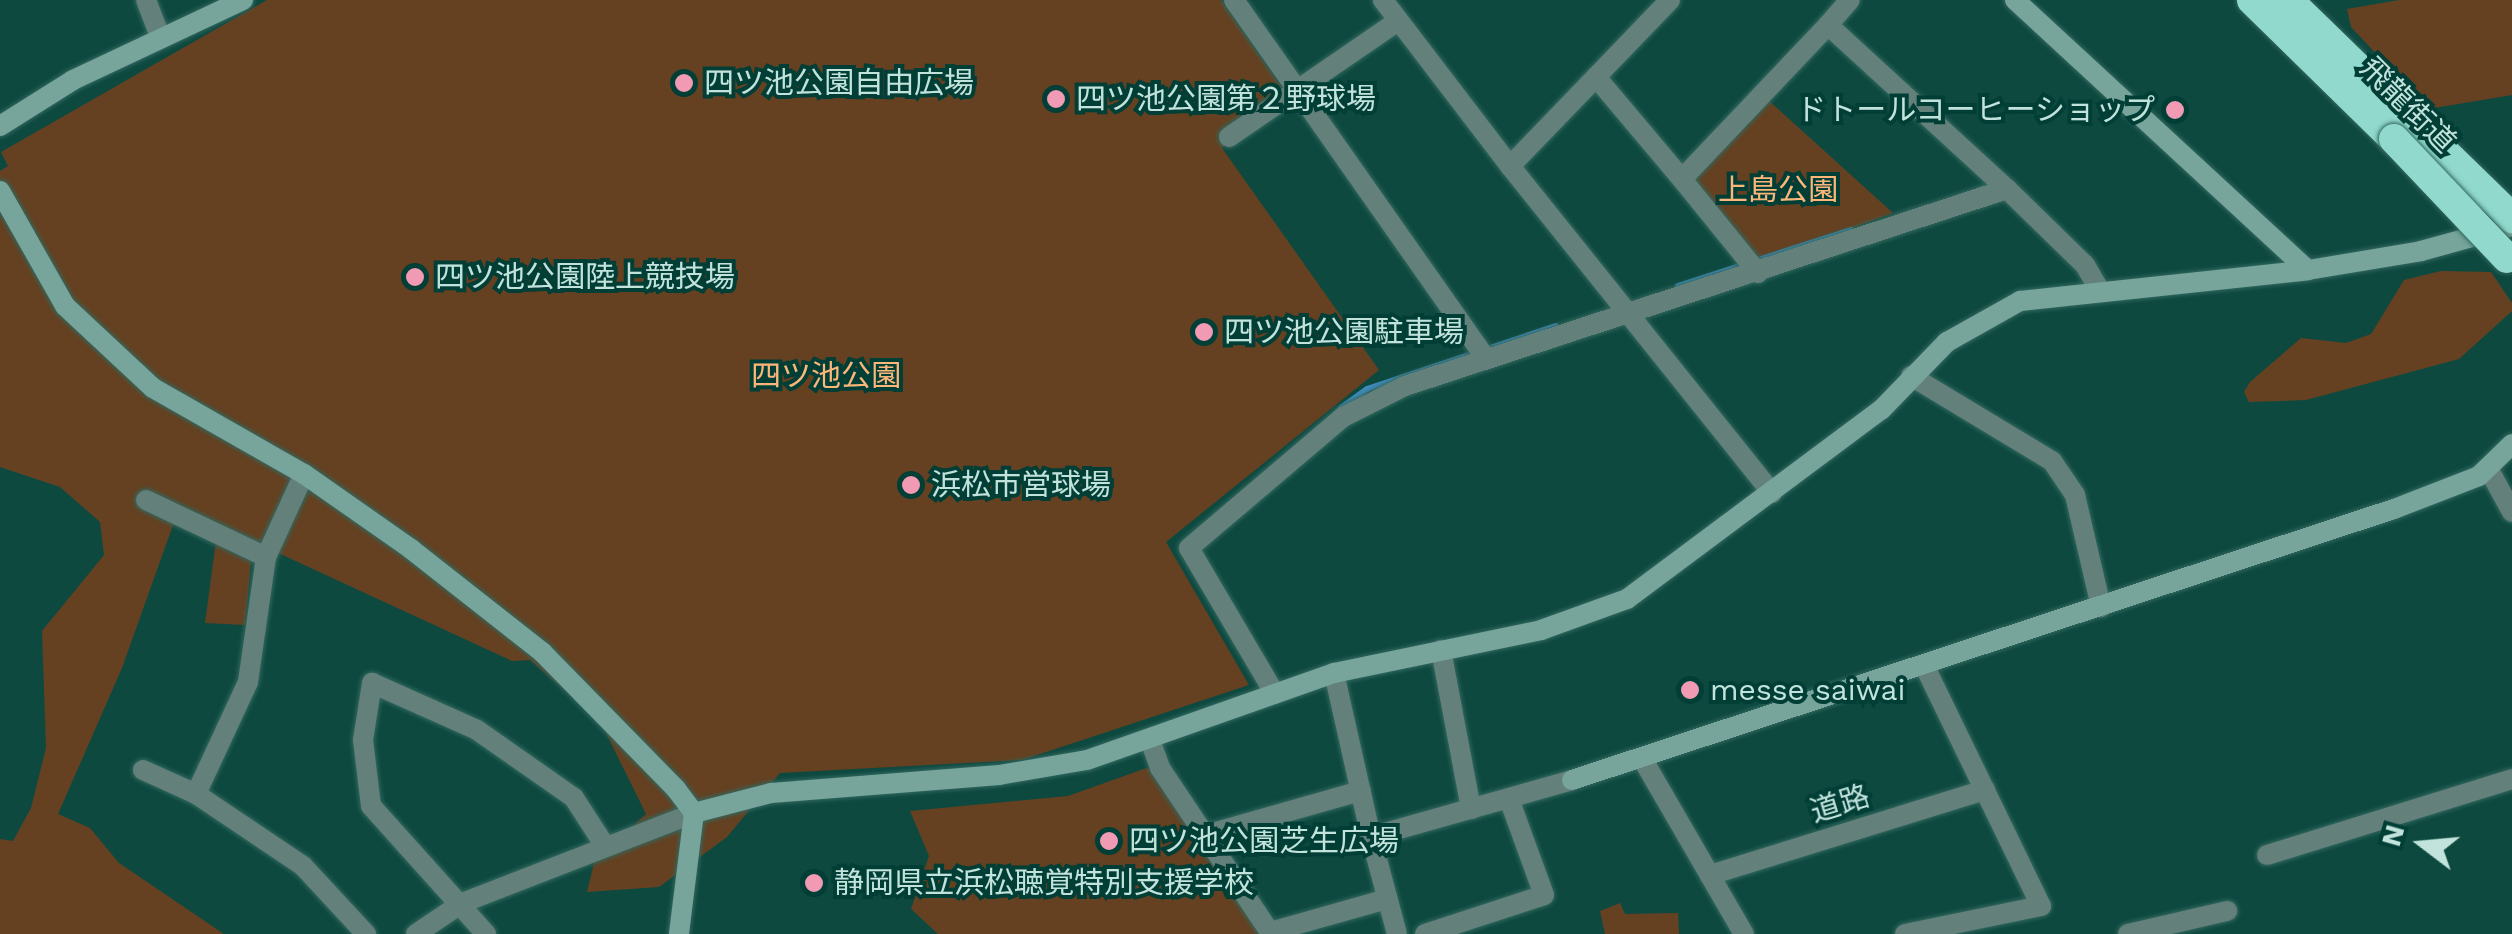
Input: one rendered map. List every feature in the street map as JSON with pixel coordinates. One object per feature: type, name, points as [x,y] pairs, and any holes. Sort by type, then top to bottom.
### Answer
[{"type":"highway","name":"飛龍街道","points":[[2252,0],[2512,218]]},
{"type":"highway","name":"飛龍街道","points":[[2288,0],[2403,129],[2510,260]]},
{"type":"street","points":[[146,0],[160,38]]},
{"type":"street","points":[[0,126],[73,80],[243,0]]},
{"type":"street","points":[[1234,0],[1481,352]]},
{"type":"street","points":[[1383,0],[1510,166],[1772,493]]},
{"type":"street","points":[[1510,166],[1670,0]]},
{"type":"street","points":[[1682,179],[1850,0]]},
{"type":"street","points":[[2015,0],[2308,270]]},
{"type":"street","points":[[1228,137],[1398,21]]},
{"type":"street","points":[[1828,25],[2008,189],[2085,265],[2098,289]]},
{"type":"street","points":[[1596,77],[1751,265]]},
{"type":"street","points":[[1275,694],[1188,548],[1342,417],[1388,392],[1481,352],[1751,265],[2008,189]]},
{"type":"street","points":[[0,191],[77,318],[153,388],[304,474],[542,652],[694,813]]},
{"type":"street","points":[[416,934],[462,903],[694,813],[772,793],[998,775],[1087,760],[1334,674],[1541,630],[1627,600],[1881,410],[1947,342],[2020,301],[2098,289],[2308,270],[2421,251],[2512,226]]},
{"type":"street","points":[[1911,376],[2052,461],[2074,495],[2102,607]]},
{"type":"street","points":[[1371,838],[1643,760],[2394,509],[2488,468],[2512,444]]},
{"type":"street","points":[[2488,468],[2512,512]]},
{"type":"street","points":[[196,794],[248,682],[266,558],[304,474]]},
{"type":"street","points":[[146,500],[266,558]]},
{"type":"street","points":[[1442,650],[1471,809]]},
{"type":"street","points":[[1905,934],[2041,906],[1925,667]]},
{"type":"street","points":[[1334,674],[1397,934]]},
{"type":"street","points":[[486,934],[371,806],[362,740],[372,683],[476,730],[574,798],[605,846]]},
{"type":"street","points":[[1150,740],[1160,768],[1270,933],[1387,899]]},
{"type":"street","points":[[1643,760],[1744,934]]},
{"type":"street","points":[[144,770],[196,794],[303,866],[366,934]]},
{"type":"street","points":[[2267,855],[2512,778]]},
{"type":"street","name":"道路","points":[[1710,875],[1985,790]]},
{"type":"street","points":[[1206,836],[1361,792]]},
{"type":"street","points":[[1426,934],[1544,895],[1509,799]]},
{"type":"street","points":[[678,934],[694,813]]},
{"type":"street","points":[[2128,934],[2227,911]]},
{"type":"green space","name":"四ツ池公園","points":[[267,0],[1221,0],[1289,98],[1222,148],[1379,370],[1166,542],[1249,685],[1022,760],[780,773],[727,837],[659,887],[587,892],[595,859],[646,814],[603,727],[576,700],[530,660],[512,661],[261,545],[251,563],[245,625],[205,623],[216,541],[173,525],[122,668],[58,814],[90,828],[119,863],[224,934],[0,934],[0,839],[13,841],[31,808],[46,748],[42,631],[104,555],[100,522],[60,487],[0,467],[0,171],[8,166],[1,152]]},
{"type":"green space","points":[[2399,0],[2512,0],[2512,95],[2428,109],[2351,27],[2347,9]]},
{"type":"green space","name":"上島公園","points":[[1768,100],[1893,213],[1762,261],[1695,186],[1697,174]]},
{"type":"green space","points":[[2441,271],[2491,272],[2512,303],[2512,311],[2459,359],[2306,400],[2249,402],[2244,392],[2250,382],[2301,338],[2346,343],[2371,334],[2404,280]]},
{"type":"green space","points":[[1155,765],[1262,934],[938,934],[911,909],[929,856],[910,811],[1068,796]]},
{"type":"green space","points":[[1620,903],[1625,914],[1678,913],[1679,934],[1605,934],[1600,911]]},
{"type":"waterway","points":[[1678,286],[1851,230]]},
{"type":"waterway","points":[[1341,408],[1367,389],[1556,326]]},
{"type":"place","name":"四ツ池公園自由広場","points":[[684,83]]},
{"type":"place","name":"四ツ池公園第２野球場","points":[[1056,99]]},
{"type":"place","name":"ドトールコーヒーショップ","points":[[2175,110]]},
{"type":"place","name":"四ツ池公園陸上競技場","points":[[415,277]]},
{"type":"place","name":"四ツ池公園駐車場","points":[[1204,332]]},
{"type":"place","name":"浜松市営球場","points":[[911,485]]},
{"type":"place","name":"messe saiwai","points":[[1690,690]]},
{"type":"place","name":"四ツ池公園芝生広場","points":[[1109,841]]},
{"type":"place","name":"静岡県立浜松聴覚特別支援学校","points":[[814,883]]}]
